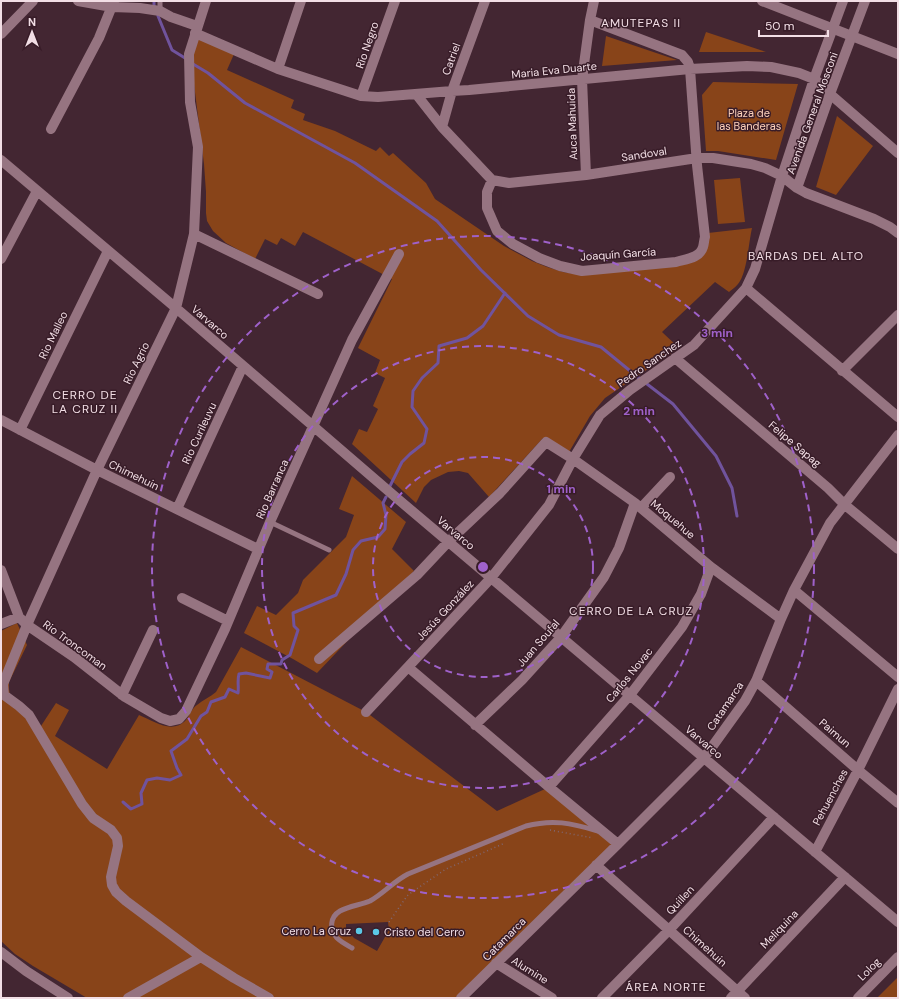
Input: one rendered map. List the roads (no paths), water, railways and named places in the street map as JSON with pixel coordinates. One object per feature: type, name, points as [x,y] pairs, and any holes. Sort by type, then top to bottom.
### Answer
[{"type":"street","points":[[1,34],[34,1]]},
{"type":"street","name":"Maria Eva Duarte","points":[[78,1],[140,8],[160,6],[171,17],[278,69],[361,96],[378,97],[469,90],[690,69],[747,66],[771,67],[799,73],[814,79],[898,153]]},
{"type":"street","name":"Rio Agrio","points":[[201,957],[116,892],[112,885],[111,877],[118,846],[117,838],[111,830],[93,818],[82,804],[29,715],[4,695],[3,684],[97,470],[176,308],[194,234],[198,147],[190,102],[189,54],[206,1]]},
{"type":"street","points":[[278,69],[301,1]]},
{"type":"street","name":"Río Negro","points":[[361,96],[394,1]]},
{"type":"street","name":"Catriel","points":[[442,126],[452,91],[485,1]]},
{"type":"street","name":"Auca Mahuida","points":[[586,175],[582,79],[594,1]]},
{"type":"street","points":[[762,1],[898,54]]},
{"type":"street","name":"Avenida General Mosconi","points":[[782,176],[814,79],[843,1]]},
{"type":"street","name":"Avenida General Mosconi","points":[[797,188],[865,1]]},
{"type":"street","points":[[51,129],[99,38],[113,4]]},
{"type":"street","points":[[590,20],[682,55],[688,62],[690,69],[697,158]]},
{"type":"street","points":[[416,94],[442,126],[492,180]]},
{"type":"street","name":"Sandoval","points":[[492,180],[508,183],[586,175],[697,158],[713,158],[752,164],[765,168],[782,176],[806,193],[874,220],[898,233]]},
{"type":"street","name":"Joaquín García","points":[[492,180],[487,192],[487,208],[497,230],[513,244],[539,258],[560,266],[582,271],[676,262],[699,254],[703,248],[705,237],[697,158]]},
{"type":"street","name":"Varvarco","points":[[1,160],[448,542],[898,922]]},
{"type":"street","name":"Pedro Sanchez","points":[[573,459],[600,415],[630,390],[694,345],[746,288],[755,268],[782,176]]},
{"type":"street","points":[[1,259],[37,191]]},
{"type":"street","points":[[194,234],[318,294]]},
{"type":"street","name":"Rio Malleo","points":[[20,430],[108,251]]},
{"type":"street","name":"Rio Barranca","points":[[161,718],[170,721],[179,719],[186,711],[228,621],[258,549],[352,340],[399,254]]},
{"type":"street","points":[[746,288],[898,417]]},
{"type":"street","points":[[842,371],[898,316]]},
{"type":"street","name":"Felipe Sapag","points":[[675,358],[898,549]]},
{"type":"street","name":"Rio Curileuvu","points":[[177,509],[243,366]]},
{"type":"street","name":"Chimehuin","points":[[1,420],[97,470],[258,549]]},
{"type":"street","name":"Catamarca","points":[[461,998],[704,758],[745,701],[756,681],[794,590],[830,523],[898,435]]},
{"type":"street","name":"Moquehue","points":[[448,542],[500,493],[546,442],[573,459],[638,505],[711,567],[781,619]]},
{"type":"street","name":"Jesús González","points":[[366,712],[491,578],[550,505],[573,459]]},
{"type":"street","points":[[638,505],[670,477]]},
{"type":"street","name":"Juan Soufal","points":[[475,725],[522,680],[561,637],[604,577],[620,548],[638,505]]},
{"type":"street","points":[[319,659],[417,575],[448,542]]},
{"type":"street","name":"Carlos Novac","points":[[549,787],[630,695],[682,627],[700,594],[711,567]]},
{"type":"street","name":"Rio Troncoman","points":[[1,570],[19,617],[54,644],[74,657],[122,695],[161,718]]},
{"type":"street","points":[[794,590],[898,676]]},
{"type":"street","points":[[182,598],[228,621]]},
{"type":"street","points":[[1,624],[19,617]]},
{"type":"street","points":[[122,695],[153,630]]},
{"type":"street","points":[[408,667],[618,844]]},
{"type":"street","name":"Paimun","points":[[756,681],[898,803]]},
{"type":"street","name":"Pehuenches","points":[[815,852],[898,690]]},
{"type":"street","name":"Quillen","points":[[602,998],[669,930],[774,817]]},
{"type":"street","name":"Chimehuin","points":[[596,865],[669,930],[737,996]]},
{"type":"street","name":"Meliquina","points":[[737,996],[845,878]]},
{"type":"street","points":[[1,952],[26,971],[68,998]]},
{"type":"street","points":[[128,998],[201,957],[269,998]]},
{"type":"street","name":"Lolog","points":[[858,998],[898,957]]},
{"type":"street","name":"Alumine","points":[[496,963],[552,998]]},
{"type":"lane","points":[[270,522],[329,550]]},
{"type":"lane","points":[[352,948],[336,938],[331,926],[332,920],[335,916],[340,911],[369,901],[408,874],[536,823],[558,822],[604,833]]},
{"type":"waterway","points":[[154,1],[154,6]]},
{"type":"waterway","points":[[158,16],[172,50],[185,58]]},
{"type":"waterway","points":[[193,64],[208,73],[245,103],[355,163],[437,221],[481,270],[528,316],[559,335],[601,347],[640,379]]},
{"type":"waterway","points":[[390,486],[402,462],[424,443],[427,429],[412,407],[413,391],[422,378],[438,363],[439,346],[467,338],[483,326],[505,293]]},
{"type":"waterway","points":[[647,384],[673,404],[716,456],[732,488],[737,516]]},
{"type":"waterway","points":[[123,802],[131,809],[142,804],[141,793],[147,780],[157,778],[170,780],[181,775],[171,751],[187,739],[201,716],[207,712],[211,702],[225,697],[229,689],[238,693],[239,674],[246,673],[270,678],[272,672],[267,669],[268,664],[281,664],[282,660],[290,655],[298,630],[294,626],[293,613],[336,595],[346,574],[353,550],[361,541],[378,537],[385,529],[386,515],[383,503],[386,497]]},
{"type":"place","name":"Cerro La Cruz","points":[[359,931]]},
{"type":"place","name":"Cristo del Cerro","points":[[376,932]]},
{"type":"district","name":"AMUTEPAS II","points":[[641,23]]},
{"type":"district","name":"BARDAS DEL ALTO","points":[[806,256]]},
{"type":"district","name":"CERRO DE LA CRUZ II","points":[[85,402]]},
{"type":"district","name":"CERRO DE LA CRUZ","points":[[631,611]]},
{"type":"district","name":"ÁREA NORTE","points":[[666,987]]},
{"type":"park label","name":"Plaza de las Banderas","points":[[749,119]]}]
